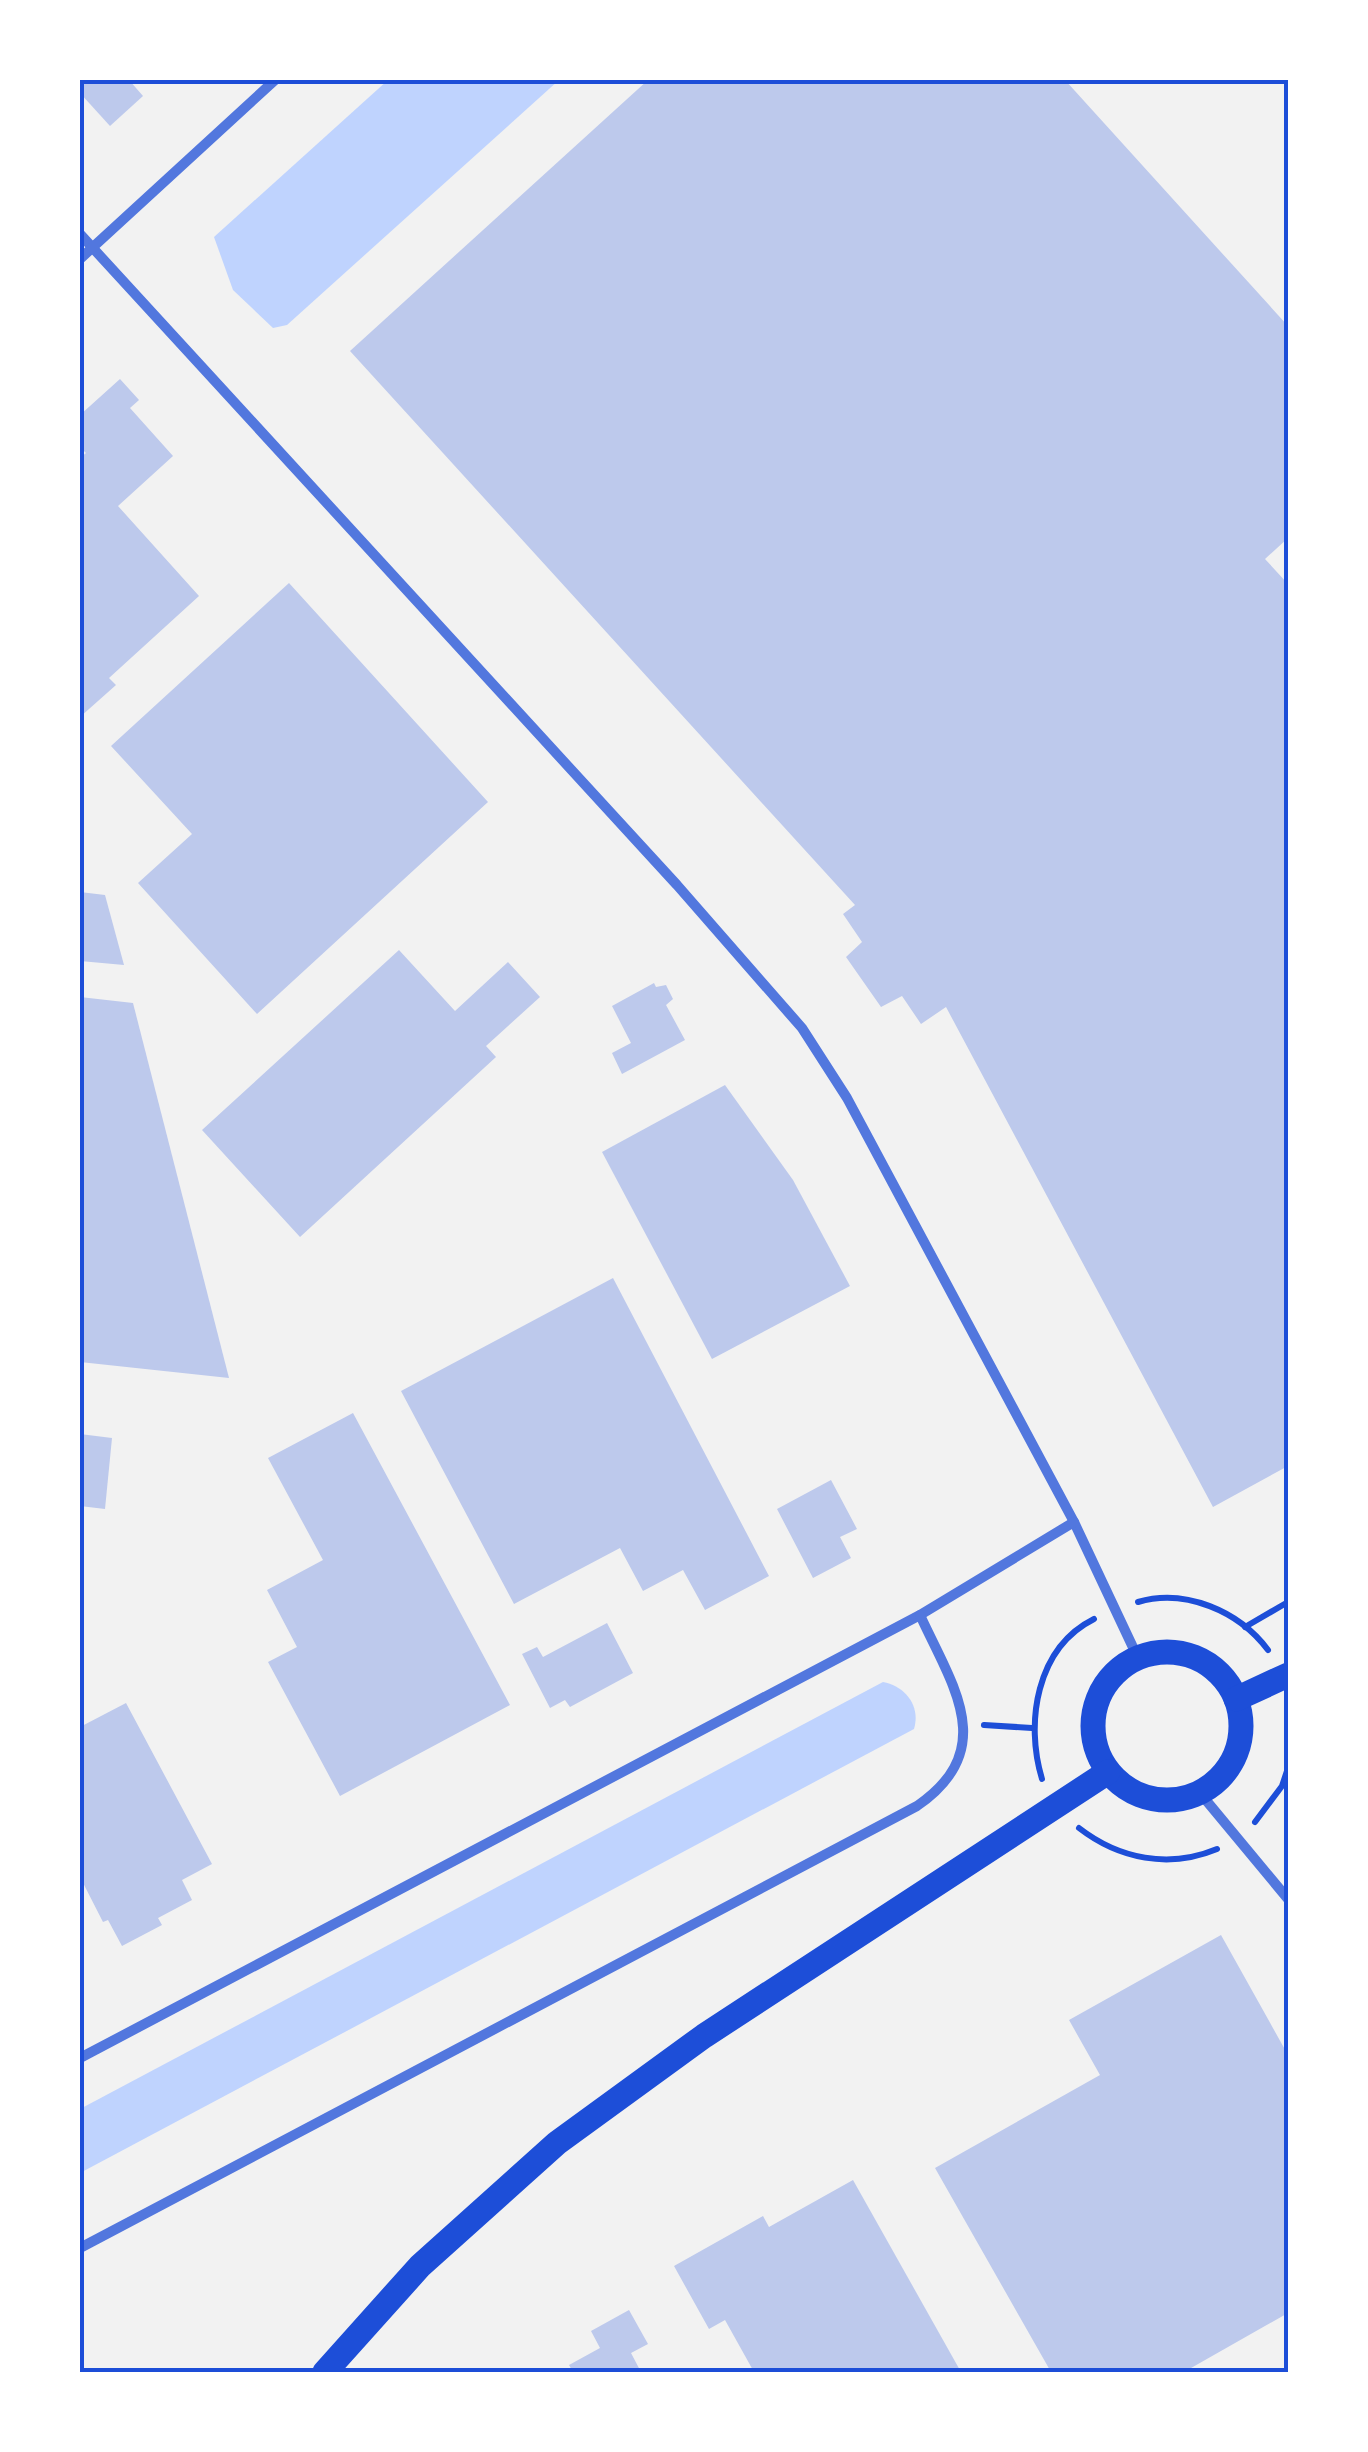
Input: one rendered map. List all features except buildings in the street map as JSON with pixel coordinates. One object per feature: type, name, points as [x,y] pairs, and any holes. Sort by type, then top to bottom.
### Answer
[{"type":"main road","points":[[1157,1652],[1176,1652],[1212,1668],[1236,1699],[1241,1717],[1237,1753],[1228,1769],[1200,1793],[1181,1800],[1140,1796],[1122,1786],[1108,1772],[1093,1736],[1098,1698],[1107,1682],[1138,1658],[1157,1652]]},
{"type":"main road","points":[[1236,1699],[1282,1668]]},
{"type":"main road","points":[[325,2372],[420,2266],[558,2143],[704,2036],[1108,1772]]},
{"type":"street","points":[[80,259],[276,80]]},
{"type":"street","points":[[80,234],[677,886],[802,1028],[847,1098],[1074,1522],[1138,1658]]},
{"type":"street","points":[[80,2058],[920,1615],[1074,1522]]},
{"type":"street","points":[[80,2248],[918,1806],[950,1777],[960,1753],[965,1724],[960,1700],[920,1615]]},
{"type":"street","points":[[1200,1793],[1288,1898]]},
{"type":"path","points":[[1282,1668],[1260,1640],[1216,1608],[1190,1600],[1151,1598],[1115,1608],[1086,1623],[1064,1644],[1047,1669],[1036,1698],[1032,1728],[1035,1753],[1054,1805],[1096,1842],[1124,1854],[1153,1860],[1183,1859],[1213,1851],[1239,1836],[1264,1814],[1288,1768]]},
{"type":"path","points":[[1244,1627],[1288,1602]]},
{"type":"path","points":[[965,1724],[1032,1728]]},
{"type":"path","points":[[1274,1798],[1288,1789]]},
{"type":"water","points":[[388,80],[559,80],[287,325],[273,328],[233,290],[214,237]]},
{"type":"water","points":[[883,1682],[909,1698],[915,1713],[914,1729],[80,2173],[80,2109]]}]
